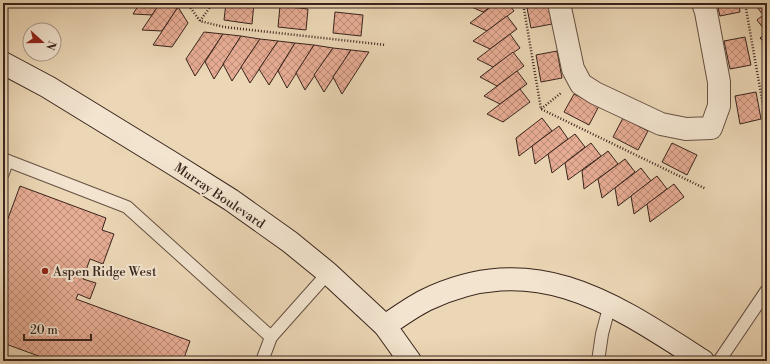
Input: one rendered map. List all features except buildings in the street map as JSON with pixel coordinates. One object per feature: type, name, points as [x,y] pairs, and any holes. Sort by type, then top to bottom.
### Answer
[{"type":"street","points":[[559,3],[573,69],[581,84],[595,93],[661,124],[686,130],[711,128],[719,106],[720,82],[703,3]]},
{"type":"street","name":"Murray Boulevard","points":[[3,63],[48,87],[172,163],[231,200],[290,242],[328,273],[385,326],[410,361]]},
{"type":"street","points":[[385,326],[424,300],[441,294],[472,284],[504,279],[519,279],[553,283],[571,288],[610,304],[645,324],[703,361]]},
{"type":"lane","points":[[3,173],[5,160],[127,207],[271,337]]},
{"type":"lane","points":[[262,361],[271,337],[328,273]]},
{"type":"lane","points":[[719,361],[767,290]]},
{"type":"lane","points":[[598,361],[602,334],[610,304]]},
{"type":"path","points":[[187,3],[200,21],[224,27],[386,45]]},
{"type":"path","points":[[200,21],[213,3]]},
{"type":"path","points":[[745,3],[767,128]]},
{"type":"path","points":[[541,109],[563,92]]},
{"type":"place","name":"Aspen Ridge West","points":[[45,271]]}]
